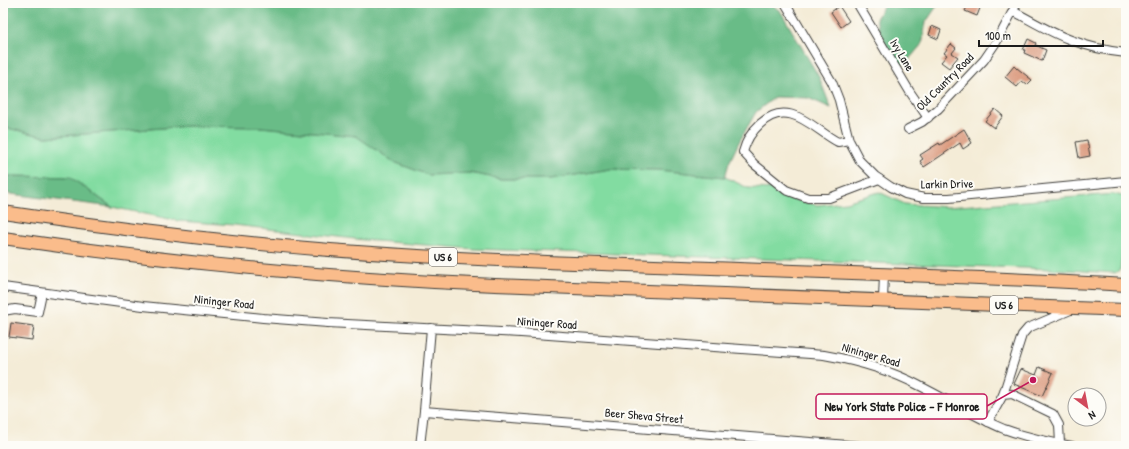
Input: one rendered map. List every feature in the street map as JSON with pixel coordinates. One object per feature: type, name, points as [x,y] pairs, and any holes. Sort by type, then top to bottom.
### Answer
[{"type":"highway","name":"US 6","points":[[3,212],[116,228],[300,248],[506,260],[884,274],[1126,285]]},
{"type":"highway","name":"US 6","points":[[3,238],[191,263],[281,272],[370,278],[469,284],[1126,310]]},
{"type":"street","name":"Larkin Drive","points":[[785,3],[832,82],[839,100],[849,140],[860,161],[875,176],[890,187],[904,194],[924,198],[949,198],[1126,181]]},
{"type":"street","name":"Ivy Lane","points":[[857,3],[906,86],[928,118]]},
{"type":"street","points":[[1015,7],[1051,31],[1070,40],[1126,53]]},
{"type":"street","name":"Old Country Road","points":[[908,129],[916,126],[928,118],[978,67],[998,41],[1015,7]]},
{"type":"street","points":[[849,140],[838,142],[794,114],[773,114],[765,119],[754,130],[746,142],[743,152],[754,164],[786,190],[808,198],[829,198],[879,179]]},
{"type":"street","points":[[883,300],[884,274]]},
{"type":"street","name":"Nininger Road","points":[[3,287],[151,307],[256,317],[328,323],[521,333],[789,352],[836,357],[870,366],[902,377],[988,422],[1018,434],[1072,446]]},
{"type":"street","points":[[3,311],[15,309],[38,312],[42,293]]},
{"type":"street","points":[[988,422],[1003,395],[1022,335],[1028,328],[1078,308]]},
{"type":"street","points":[[420,446],[431,328]]},
{"type":"street","points":[[1003,395],[1012,394],[1053,414],[1059,424],[1060,444]]},
{"type":"street","name":"Beer Sheva Street","points":[[424,411],[861,446]]},
{"type":"green space","points":[[3,3],[770,3],[781,12],[819,77],[831,108],[808,98],[775,97],[756,112],[739,142],[729,163],[725,177],[659,170],[610,169],[551,179],[501,179],[470,173],[428,175],[394,162],[356,136],[261,127],[188,126],[46,137],[3,127]]},
{"type":"green space","points":[[885,3],[939,3],[926,22],[922,44],[905,64],[895,62],[881,36],[876,19]]},
{"type":"green space","points":[[188,126],[261,127],[357,136],[394,162],[428,175],[470,173],[501,179],[551,179],[610,169],[659,170],[725,177],[748,188],[773,189],[791,199],[817,205],[846,202],[879,192],[905,204],[947,207],[1115,194],[1125,197],[1126,202],[1125,232],[1120,270],[1115,273],[1052,269],[474,249],[364,240],[234,225],[179,221],[112,207],[70,177],[3,175],[3,127],[46,137]]},
{"type":"green space","points":[[3,175],[70,177],[112,207],[3,193]]},
{"type":"building","points":[[969,3],[982,3],[977,16],[965,11]]},
{"type":"building","points":[[839,6],[849,21],[841,27],[831,12]]},
{"type":"building","points":[[932,26],[941,30],[938,39],[929,35]]},
{"type":"building","points":[[1028,39],[1036,43],[1035,45],[1046,50],[1042,61],[1024,53],[1025,50],[1023,50]]},
{"type":"building","points":[[951,44],[956,48],[952,53],[958,57],[949,68],[941,62],[947,55],[944,53]]},
{"type":"building","points":[[1014,66],[1032,80],[1027,85],[1022,81],[1017,87],[1005,77]]},
{"type":"building","points":[[995,109],[1003,116],[994,128],[985,121]]},
{"type":"building","points":[[964,129],[972,143],[963,149],[960,143],[924,167],[920,161],[923,159],[920,155],[939,143],[940,145]]},
{"type":"building","points":[[1087,140],[1090,156],[1079,158],[1076,142]]},
{"type":"building","points":[[11,323],[34,326],[32,340],[9,337]]},
{"type":"building","points":[[1039,367],[1053,373],[1042,396],[1014,384],[1021,369],[1036,375]]},
{"type":"place","name":"New York State Police - F Monroe","points":[[1033,380]]}]
